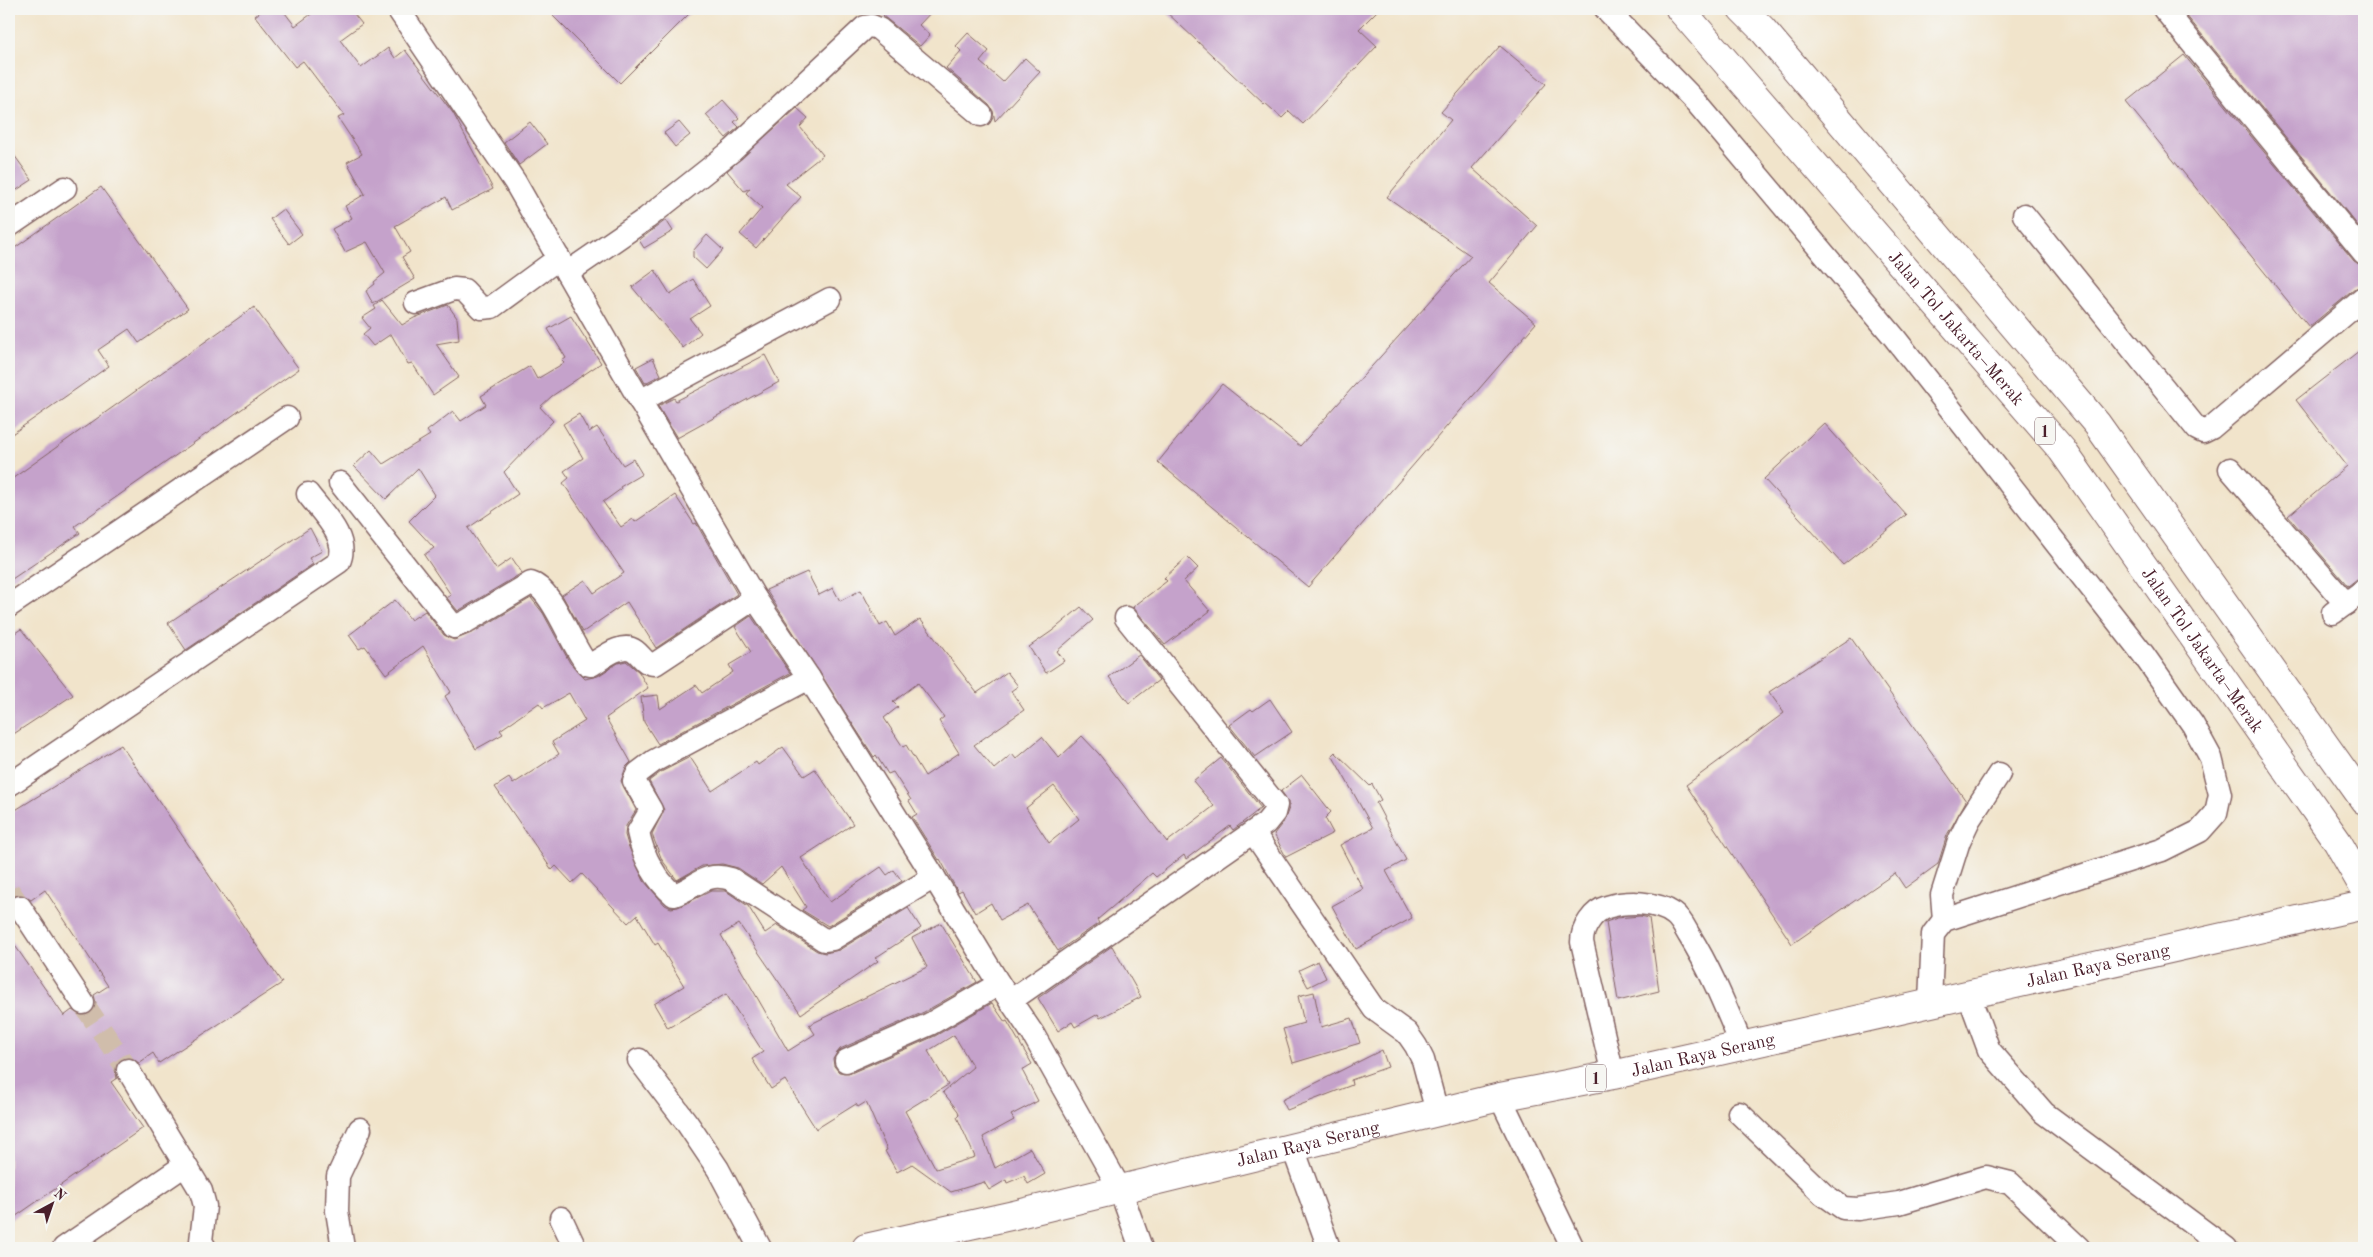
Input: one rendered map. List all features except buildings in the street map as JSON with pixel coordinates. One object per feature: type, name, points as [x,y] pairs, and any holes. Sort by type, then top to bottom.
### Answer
[{"type":"highway","name":"Jalan Tol Jakarta–Merak","points":[[1680,9],[2062,450],[2337,841],[2364,888]]},
{"type":"highway","points":[[1742,9],[1762,29],[2098,424],[2364,800]]},
{"type":"highway","name":"Jalan Raya Serang","points":[[866,1248],[1293,1148],[1500,1097],[1613,1075],[1968,993],[2327,914],[2364,904]]},
{"type":"street","points":[[398,9],[515,182],[755,598],[809,678],[1005,993],[1033,1034],[1120,1188],[1141,1248]]},
{"type":"street","points":[[1606,9],[1696,102],[1894,337],[2143,654],[2193,725],[2211,758],[2220,794],[2216,813],[2200,831],[2162,850],[1944,920],[1933,934],[1930,1002]]},
{"type":"street","points":[[2164,9],[2364,253]]},
{"type":"street","points":[[416,302],[454,289],[464,290],[481,308],[492,307],[647,218],[733,150],[865,27],[872,26],[879,29],[981,114]]},
{"type":"street","points":[[9,226],[65,188]]},
{"type":"street","points":[[2024,216],[2197,429],[2203,432],[2218,422],[2364,298]]},
{"type":"street","points":[[640,401],[830,300]]},
{"type":"street","points":[[9,606],[287,418]]},
{"type":"street","points":[[2230,470],[2340,608],[2364,590]]},
{"type":"street","points":[[340,483],[454,627],[531,583],[538,585],[551,602],[587,664],[591,665],[617,650],[626,648],[634,650],[644,661],[655,664],[755,598]]},
{"type":"street","points":[[9,786],[339,562],[343,553],[340,539],[308,494]]},
{"type":"street","points":[[846,1061],[1005,993],[1253,832],[1266,823],[1274,813],[1276,805],[1126,618]]},
{"type":"street","points":[[809,678],[654,761],[638,773],[634,781],[651,810],[638,832],[643,852],[647,859],[674,895],[711,876],[718,875],[731,879],[824,940],[832,939],[934,877]]},
{"type":"street","points":[[1944,920],[1942,895],[1959,841],[1969,820],[1999,774]]},
{"type":"street","points":[[1253,832],[1374,1009],[1407,1033],[1416,1046],[1437,1112]]},
{"type":"street","points":[[1613,1075],[1582,942],[1582,932],[1591,918],[1606,907],[1648,903],[1664,907],[1676,915],[1704,959],[1742,1046]]},
{"type":"street","points":[[20,908],[83,1003]]},
{"type":"street","points":[[1968,993],[1989,1050],[2044,1113],[2226,1248]]},
{"type":"street","points":[[639,1060],[687,1123],[718,1169],[760,1248]]},
{"type":"street","points":[[128,1070],[202,1190],[205,1206],[200,1240],[205,1248]]},
{"type":"street","points":[[1500,1097],[1573,1248]]},
{"type":"street","points":[[1739,1113],[1823,1194],[1843,1208],[1858,1210],[1899,1203],[1971,1180],[1986,1177],[1998,1179],[2010,1183],[2079,1248]]},
{"type":"street","points":[[342,1248],[338,1211],[338,1176],[360,1129]]},
{"type":"street","points":[[1293,1148],[1329,1248]]},
{"type":"street","points":[[64,1248],[185,1165]]},
{"type":"street","points":[[561,1218],[575,1248]]},
{"type":"tunnel","points":[[9,891],[20,907]]},
{"type":"tunnel","points":[[83,1003],[128,1070]]}]
